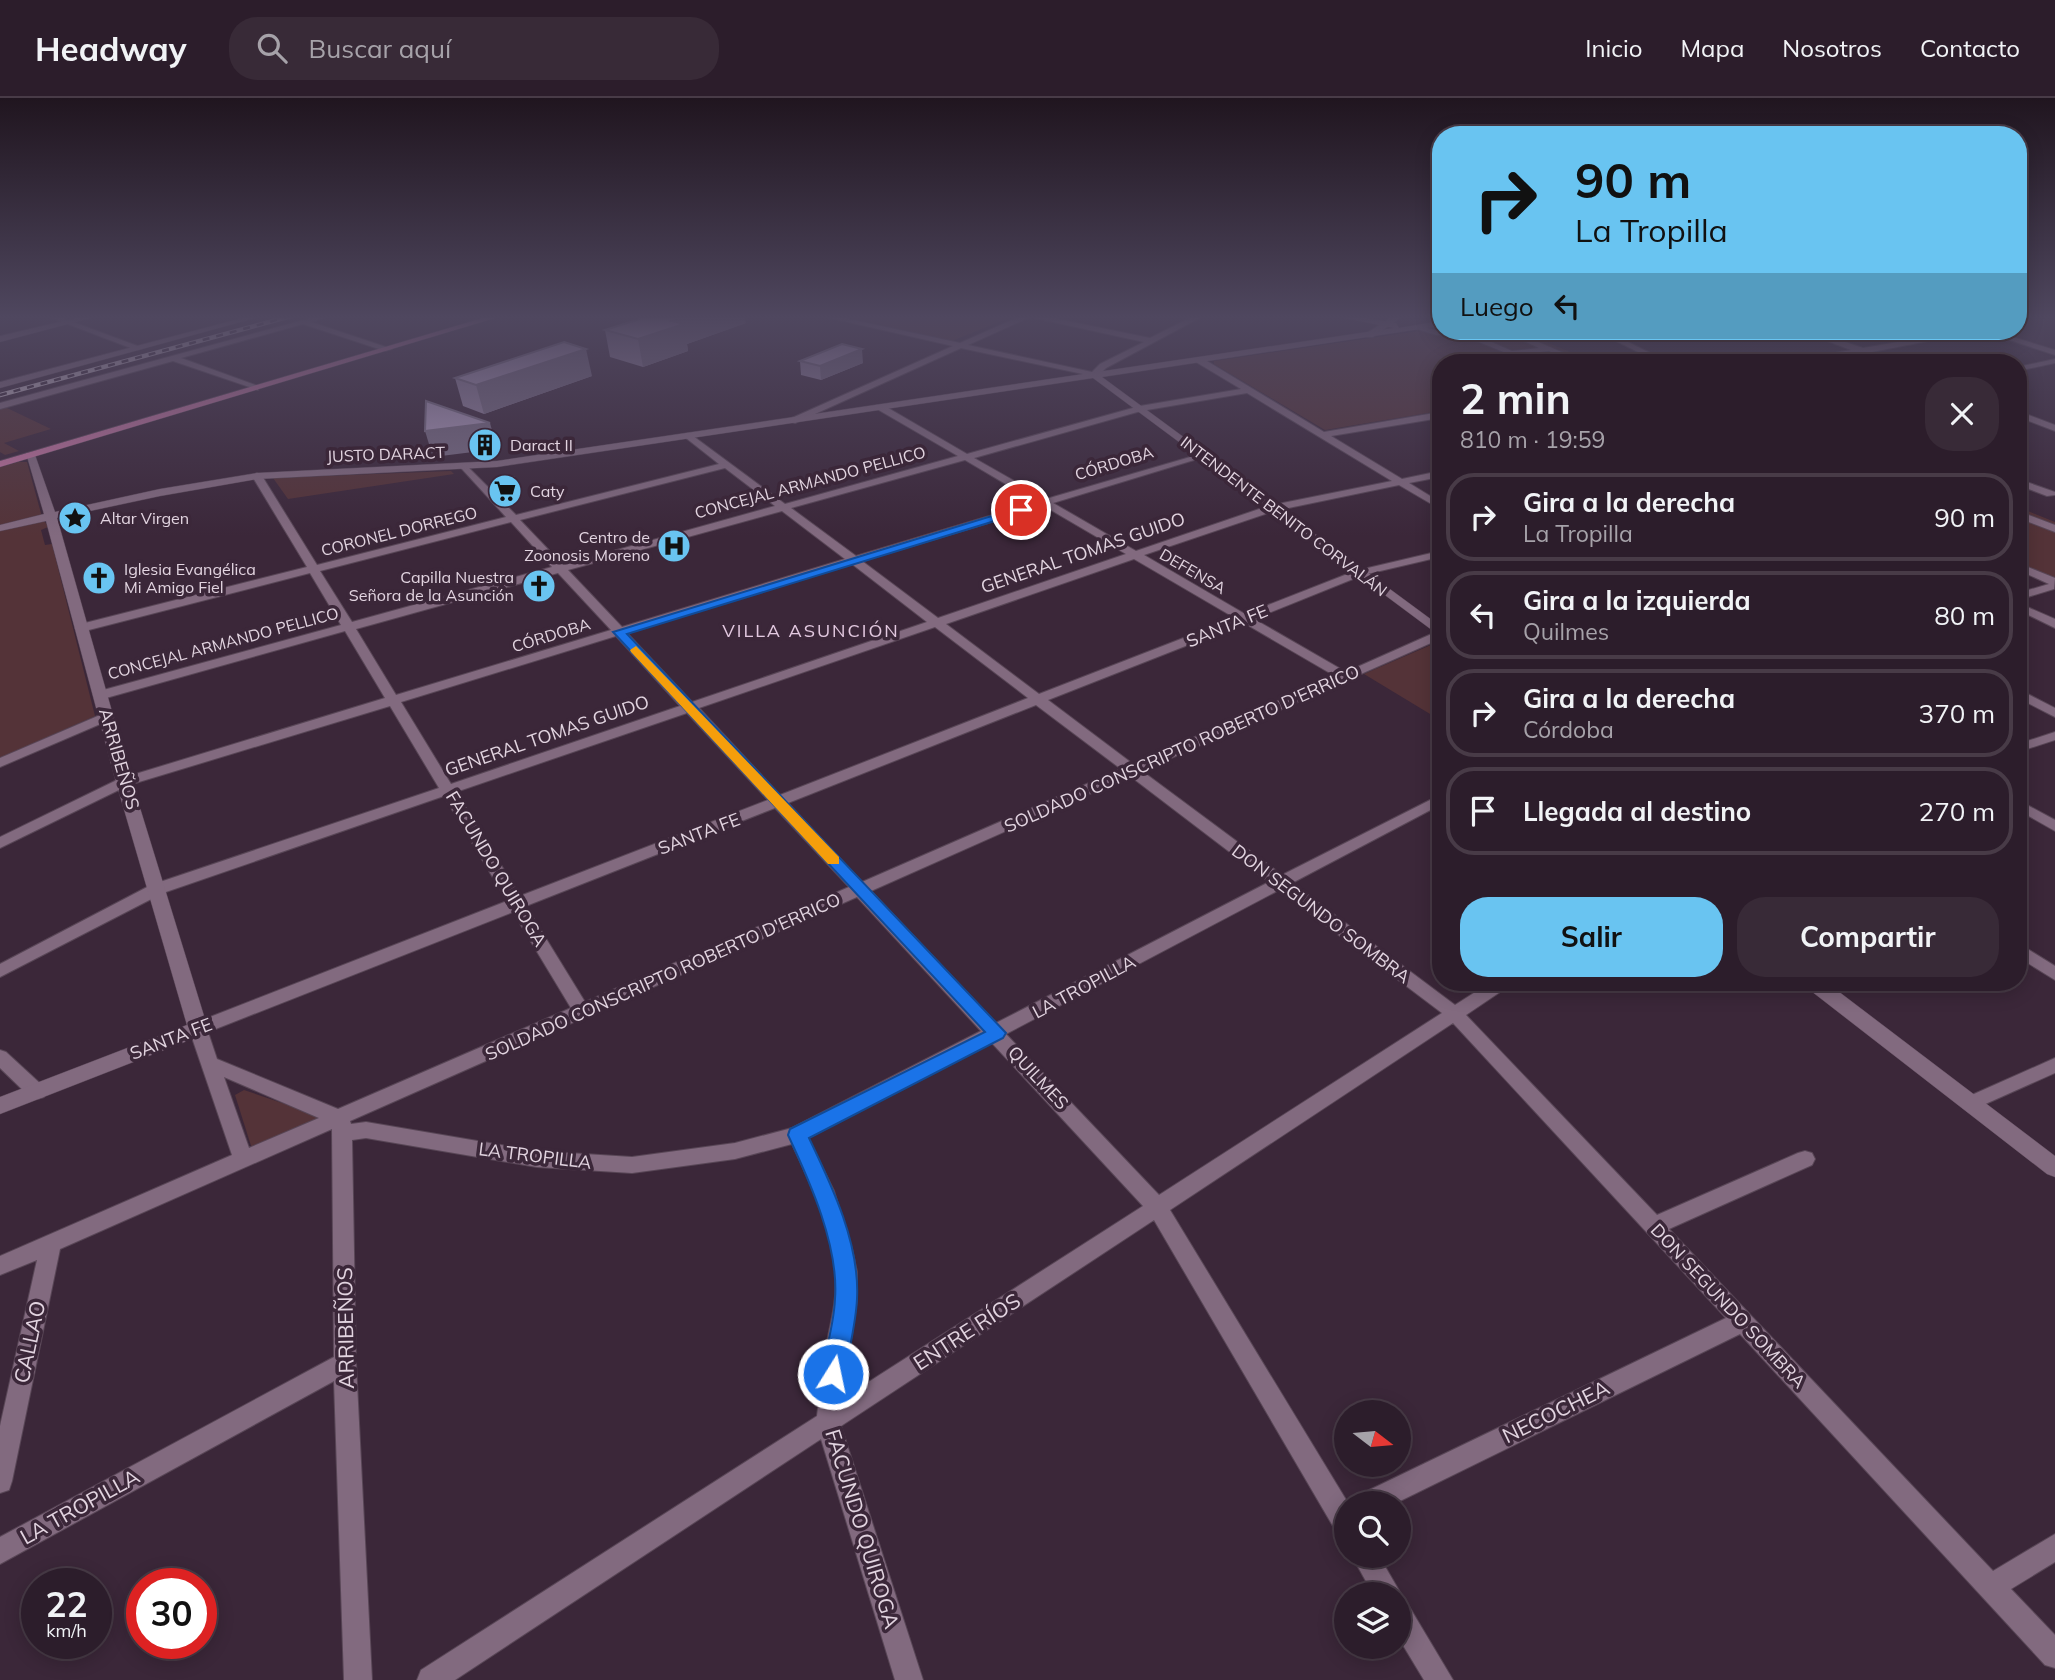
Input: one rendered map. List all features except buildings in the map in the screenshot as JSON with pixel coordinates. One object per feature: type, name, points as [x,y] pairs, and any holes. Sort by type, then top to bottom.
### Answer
[{"type":"main road","points":[[0,464],[252,389]]},
{"type":"street","points":[[0,406],[62,389]]},
{"type":"street","points":[[795,420],[864,389]]},
{"type":"street","name":"JUSTO DARACT","points":[[0,528],[257,476],[465,467],[995,389]]},
{"type":"street","name":"INTENDENTE BENITO CORVALÁN","points":[[1115,389],[1432,628]]},
{"type":"street","points":[[1248,390],[1432,501]]},
{"type":"street","name":"CONCEJAL ARMANDO PELLICO","points":[[100,695],[1140,409],[1248,390]]},
{"type":"street","name":"DEFENSA","points":[[880,407],[1346,677]]},
{"type":"street","points":[[2027,409],[2055,420]]},
{"type":"street","points":[[1320,435],[1432,416]]},
{"type":"street","points":[[2027,418],[2055,428]]},
{"type":"street","points":[[2027,421],[2033,420]]},
{"type":"street","name":"DON SEGUNDO SOMBRA","points":[[689,436],[1279,884],[1455,1014],[2055,1655]]},
{"type":"street","name":"ARRIBEÑOS","points":[[30,455],[51,517],[124,782],[198,1029],[244,1160]]},
{"type":"street","name":"CÓRDOBA","points":[[0,843],[124,782],[1201,455]]},
{"type":"street","name":"CORONEL DORREGO","points":[[81,628],[725,465]]},
{"type":"street","name":"QUILMES","points":[[465,467],[1158,1208],[1334,1501]]},
{"type":"street","name":"FACUNDO QUIROGA","points":[[257,476],[582,1012]]},
{"type":"street","name":"GENERAL TOMAS GUIDO","points":[[0,971],[157,889],[1272,509],[1432,476]]},
{"type":"street","points":[[2027,486],[2054,496]]},
{"type":"street","points":[[2027,518],[2055,529]]},
{"type":"street","name":"SANTA FE","points":[[0,1106],[1039,701],[1359,573],[1432,556]]},
{"type":"street","points":[[2027,571],[2052,585]]},
{"type":"street","points":[[2027,594],[2052,585]]},
{"type":"street","points":[[2027,610],[2055,624]]},
{"type":"street","name":"SOLDADO CONSCRIPTO ROBERTO D'ERRICO","points":[[0,1266],[244,1160],[343,1126],[582,1012],[1432,638]]},
{"type":"street","points":[[2027,698],[2055,713]]},
{"type":"street","points":[[0,763],[107,716]]},
{"type":"street","points":[[2027,745],[2055,736]]},
{"type":"street","name":"LA TROPILLA","points":[[343,1126],[537,1159],[632,1165],[735,1151],[797,1135],[997,1033],[1432,803]]},
{"type":"street","points":[[2027,809],[2055,826]]},
{"type":"street","points":[[2027,955],[2055,974]]},
{"type":"street","name":"ENTRE RÍOS","points":[[430,1680],[1490,991]]},
{"type":"street","points":[[1825,991],[2055,1168]]},
{"type":"street","points":[[0,1057],[37,1091]]},
{"type":"street","points":[[210,1063],[343,1126]]},
{"type":"street","points":[[1972,1103],[2055,1065]]},
{"type":"street","name":"ARRIBEÑOS","points":[[343,1126],[345,1363],[358,1680]]},
{"type":"street","name":"FACUNDO QUIROGA","points":[[797,1135],[824,1191],[846,1272],[846,1300],[836,1353],[828,1422],[909,1680]]},
{"type":"street","points":[[1654,1226],[1805,1159]]},
{"type":"street","name":"CALLAO","points":[[0,1481],[51,1244]]},
{"type":"street","name":"NECOCHEA","points":[[1395,1491],[1743,1321]]},
{"type":"street","name":"LA TROPILLA","points":[[0,1551],[345,1363]]},
{"type":"street","points":[[1991,1587],[2055,1547]]},
{"type":"street","points":[[1411,1634],[1439,1680]]},
{"type":"shaded area","points":[[1256,389],[1432,389],[1432,412],[1325,430]]},
{"type":"shaded area","points":[[5,407],[51,429],[4,443],[19,451],[5,455],[0,452],[0,409]]},
{"type":"shaded area","points":[[27,462],[42,517],[0,526],[0,467]]},
{"type":"shaded area","points":[[451,471],[454,474],[288,499],[273,478]]},
{"type":"shaded area","points":[[2027,511],[2055,522],[2055,585],[2027,573]]},
{"type":"shaded area","points":[[45,522],[48,527],[41,530],[45,545],[52,544],[95,716],[0,758],[0,531]]},
{"type":"shaded area","points":[[1432,644],[1432,715],[1364,674]]},
{"type":"shaded area","points":[[244,1090],[329,1119],[253,1152],[235,1095]]},
{"type":"railway","points":[[0,395],[23,389]]},
{"type":"slow traffic","points":[[636,650],[833,861]]},
{"type":"place","name":"Daract II","points":[[485,445]]},
{"type":"place","name":"Caty","points":[[505,491]]},
{"type":"place","name":"Altar Virgen","points":[[75,518]]},
{"type":"place","name":"Centro de Zoonosis Moreno","points":[[674,546]]},
{"type":"place","name":"Iglesia Evangélica Mi Amigo Fiel","points":[[99,578]]},
{"type":"place","name":"Capilla Nuestra Señora de la Asunción","points":[[539,586]]},
{"type":"district","name":"VILLA ASUNCIÓN","points":[[811,631]]},
{"type":"route","points":[[833,1374],[846,1300],[846,1272],[842,1249],[824,1191],[797,1135],[997,1033],[619,632],[1021,510]]}]
